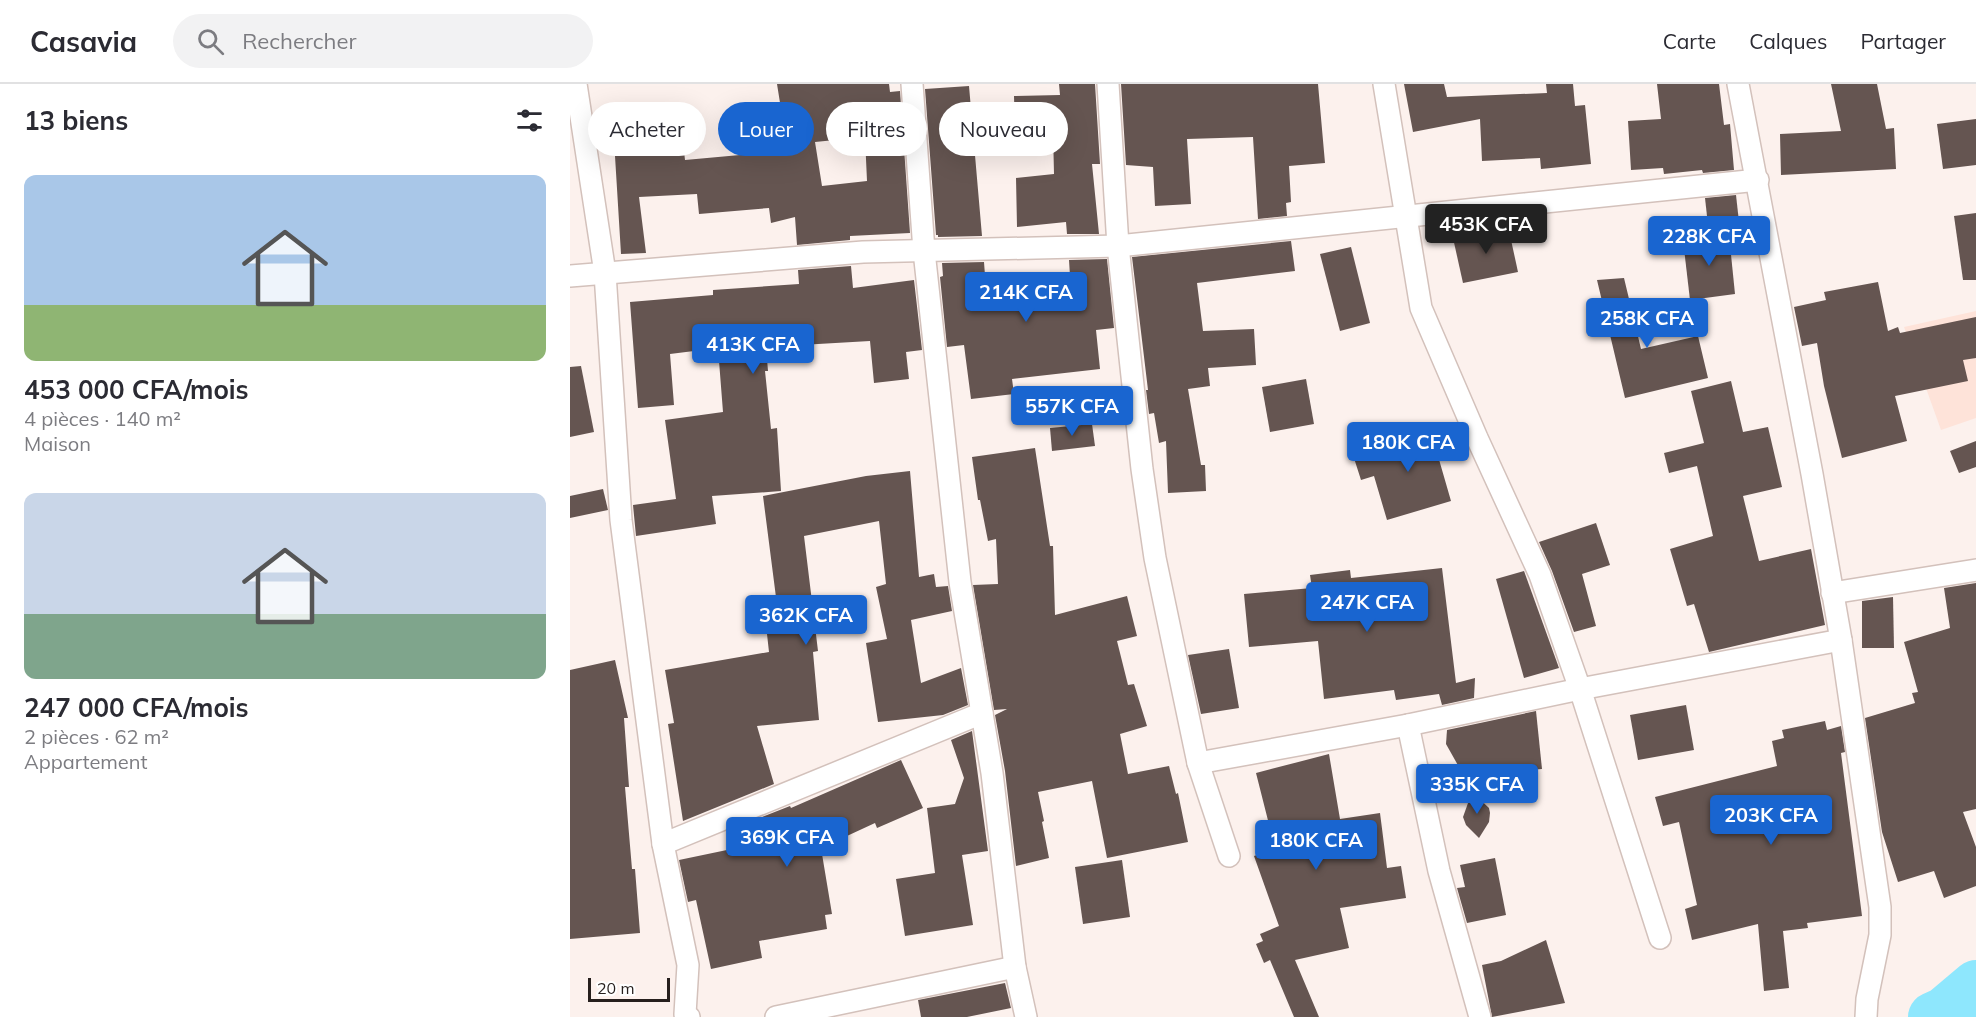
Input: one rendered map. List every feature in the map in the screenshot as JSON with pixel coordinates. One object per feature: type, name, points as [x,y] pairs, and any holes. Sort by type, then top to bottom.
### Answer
[{"type":"street","points":[[576,84],[605,273],[621,520],[663,844],[688,965],[685,1014],[689,1017]]},
{"type":"street","points":[[912,84],[924,251],[960,582],[992,773],[1015,967],[1026,1017]]},
{"type":"street","points":[[1108,84],[1118,246],[1142,469],[1155,558],[1198,763],[1229,856]]},
{"type":"street","points":[[1384,84],[1421,308],[1495,479],[1540,575],[1580,689],[1660,938]]},
{"type":"street","points":[[1738,84],[1758,180],[1841,640],[1880,907],[1880,935],[1867,999],[1866,1016]]},
{"type":"street","points":[[570,276],[863,252],[1118,246],[1758,180]]},
{"type":"street","points":[[1832,593],[1976,570]]},
{"type":"street","points":[[1198,763],[1408,725],[1580,689],[1841,640]]},
{"type":"street","points":[[663,844],[982,712]]},
{"type":"street","points":[[1408,725],[1439,871],[1480,1017]]},
{"type":"street","points":[[776,1017],[1015,967]]},
{"type":"shaded area","points":[[1976,311],[1976,418],[1941,430],[1904,327]]},
{"type":"building","points":[[777,84],[889,84],[890,92],[900,91],[901,102],[826,102],[826,141],[815,142],[822,186],[867,181],[866,156],[905,156],[910,233],[850,236],[850,240],[797,245],[795,217],[771,223],[769,208],[699,214],[697,194],[639,197],[646,253],[621,254],[615,156],[685,156],[685,160],[729,156],[814,156],[814,102],[780,102]]},
{"type":"building","points":[[1059,84],[1095,84],[1100,164],[1092,164],[1099,234],[1067,234],[1066,222],[1017,227],[1016,178],[1054,174],[1054,156],[1068,156],[1068,102],[1014,102],[1014,96],[1060,95]]},
{"type":"building","points":[[1121,84],[1318,84],[1325,163],[1289,166],[1291,202],[1286,203],[1287,216],[1258,219],[1253,137],[1187,139],[1191,204],[1155,206],[1153,167],[1126,165]]},
{"type":"building","points":[[1404,84],[1444,84],[1447,97],[1547,93],[1546,84],[1573,84],[1575,106],[1585,105],[1591,164],[1541,169],[1540,158],[1482,161],[1480,119],[1413,132]]},
{"type":"building","points":[[1657,84],[1719,84],[1724,125],[1730,124],[1734,170],[1703,173],[1702,170],[1664,174],[1663,168],[1631,170],[1628,121],[1661,119]]},
{"type":"building","points":[[1831,84],[1877,84],[1886,129],[1894,128],[1896,169],[1781,175],[1780,134],[1841,131]]},
{"type":"building","points":[[969,86],[970,102],[939,102],[939,156],[975,156],[982,236],[938,237],[936,235],[925,89]]},
{"type":"building","points":[[1976,119],[1976,165],[1943,169],[1937,124]]},
{"type":"building","points":[[1736,195],[1739,222],[1708,225],[1705,198]]},
{"type":"building","points":[[1976,213],[1976,280],[1963,280],[1954,216]]},
{"type":"building","points":[[1508,226],[1518,272],[1463,283],[1453,238]]},
{"type":"building","points":[[1729,235],[1735,294],[1690,300],[1683,240]]},
{"type":"building","points":[[1291,241],[1295,271],[1197,283],[1203,331],[1254,329],[1256,365],[1208,368],[1210,386],[1188,389],[1201,465],[1205,465],[1206,491],[1168,493],[1166,441],[1159,443],[1154,413],[1149,414],[1132,257]]},
{"type":"building","points":[[1351,247],[1370,323],[1340,331],[1320,254]]},
{"type":"building","points":[[1107,259],[1114,328],[1096,330],[1100,369],[1012,379],[1014,394],[971,399],[964,345],[947,347],[940,277],[943,276],[942,263],[984,262],[986,289],[1018,287],[1018,280],[1070,276],[1069,260]]},
{"type":"building","points":[[851,266],[853,288],[914,280],[922,350],[906,352],[909,379],[874,383],[870,341],[766,347],[768,371],[765,371],[771,429],[777,428],[781,491],[712,496],[716,524],[636,536],[633,505],[676,499],[665,420],[723,412],[718,348],[670,354],[674,405],[638,408],[630,302],[713,295],[713,290],[799,284],[798,270]]},
{"type":"building","points":[[1624,278],[1641,349],[1698,336],[1708,378],[1625,398],[1597,280]]},
{"type":"building","points":[[1878,282],[1888,331],[1898,327],[1900,333],[1976,317],[1976,358],[1963,360],[1968,381],[1895,396],[1907,441],[1842,458],[1824,386],[1817,343],[1802,346],[1794,307],[1826,300],[1824,292]]},
{"type":"building","points":[[581,366],[594,432],[570,437],[570,367]]},
{"type":"building","points":[[1306,379],[1314,424],[1270,432],[1262,387]]},
{"type":"building","points":[[1731,381],[1743,432],[1768,427],[1782,487],[1743,496],[1759,561],[1811,549],[1825,625],[1709,652],[1694,604],[1687,606],[1670,549],[1713,536],[1697,466],[1669,473],[1664,453],[1704,443],[1691,391]]},
{"type":"building","points":[[1121,394],[1124,417],[1104,420],[1100,397]]},
{"type":"building","points":[[1092,424],[1095,446],[1052,451],[1050,428]]},
{"type":"building","points":[[1445,426],[1446,453],[1438,456],[1451,501],[1387,520],[1374,476],[1361,480],[1353,455]]},
{"type":"building","points":[[1976,441],[1976,467],[1959,473],[1950,451]]},
{"type":"building","points":[[1035,448],[1050,546],[1053,546],[1055,615],[1127,596],[1137,636],[1117,641],[1128,685],[1134,684],[1147,726],[1120,734],[1128,774],[1169,766],[1176,794],[1178,793],[1188,842],[1107,858],[1092,781],[1038,792],[1049,858],[1016,866],[1005,771],[995,715],[1007,709],[994,710],[973,585],[998,584],[996,539],[988,541],[980,500],[978,500],[972,457]]},
{"type":"building","points":[[910,471],[919,577],[934,574],[936,587],[948,586],[952,611],[911,620],[921,683],[961,668],[968,705],[943,715],[878,722],[866,643],[887,639],[876,587],[886,584],[879,521],[804,536],[818,651],[813,652],[819,720],[757,726],[774,784],[683,821],[668,724],[674,723],[665,670],[769,652],[764,607],[777,605],[763,496],[866,476]]},
{"type":"building","points":[[603,489],[608,510],[570,518],[570,496]]},
{"type":"building","points":[[1596,523],[1610,565],[1582,574],[1596,626],[1574,632],[1539,542]]},
{"type":"building","points":[[1442,568],[1456,683],[1475,678],[1474,698],[1442,705],[1439,694],[1396,700],[1394,690],[1324,699],[1318,641],[1249,647],[1244,594],[1312,588],[1310,575],[1350,570],[1351,578]]},
{"type":"building","points":[[1524,571],[1559,668],[1524,678],[1496,579]]},
{"type":"building","points":[[1976,583],[1976,809],[1963,812],[1976,847],[1976,886],[1944,898],[1934,871],[1898,882],[1882,832],[1865,718],[1915,703],[1912,693],[1918,692],[1904,642],[1950,628],[1944,588]]},
{"type":"building","points":[[1893,597],[1894,648],[1862,648],[1862,601]]},
{"type":"building","points":[[1229,649],[1239,708],[1201,714],[1188,655]]},
{"type":"building","points":[[615,660],[628,718],[624,718],[629,787],[625,787],[640,933],[570,939],[570,670]]},
{"type":"building","points":[[1686,705],[1694,750],[1638,760],[1630,715]]},
{"type":"building","points":[[1536,711],[1542,769],[1464,776],[1446,744],[1447,730]]},
{"type":"building","points":[[1825,721],[1827,730],[1841,726],[1845,752],[1841,753],[1862,916],[1807,923],[1808,928],[1783,931],[1789,988],[1764,991],[1758,924],[1692,940],[1685,909],[1697,905],[1679,822],[1663,826],[1655,797],[1777,766],[1772,741],[1784,738],[1782,730]]},
{"type":"building","points":[[972,731],[988,851],[962,855],[973,925],[905,936],[896,879],[935,873],[927,808],[955,804],[964,778],[951,740]]},
{"type":"building","points":[[1329,754],[1340,819],[1380,813],[1387,868],[1401,866],[1406,898],[1340,908],[1349,948],[1295,960],[1319,1017],[1294,1017],[1270,960],[1264,963],[1256,944],[1263,941],[1260,934],[1279,926],[1254,856],[1275,848],[1256,773]]},
{"type":"building","points":[[901,760],[923,808],[877,828],[875,823],[821,848],[832,914],[825,915],[827,929],[759,941],[762,958],[711,969],[696,900],[688,902],[679,860],[814,832],[813,825],[747,823],[790,806],[791,808]]},
{"type":"building","points":[[1472,792],[1489,808],[1490,813],[1489,822],[1479,838],[1466,825],[1463,817]]},
{"type":"building","points":[[1495,858],[1506,915],[1467,923],[1457,888],[1465,887],[1460,865]]},
{"type":"building","points":[[1122,860],[1130,917],[1083,924],[1075,867]]},
{"type":"building","points":[[1546,940],[1565,1003],[1492,1017],[1482,965],[1501,961]]},
{"type":"building","points":[[1005,983],[1011,1008],[967,1017],[921,1017],[918,1000]]},
{"type":"waterway","points":[[1933,1017],[1944,1012],[1976,985]]}]
